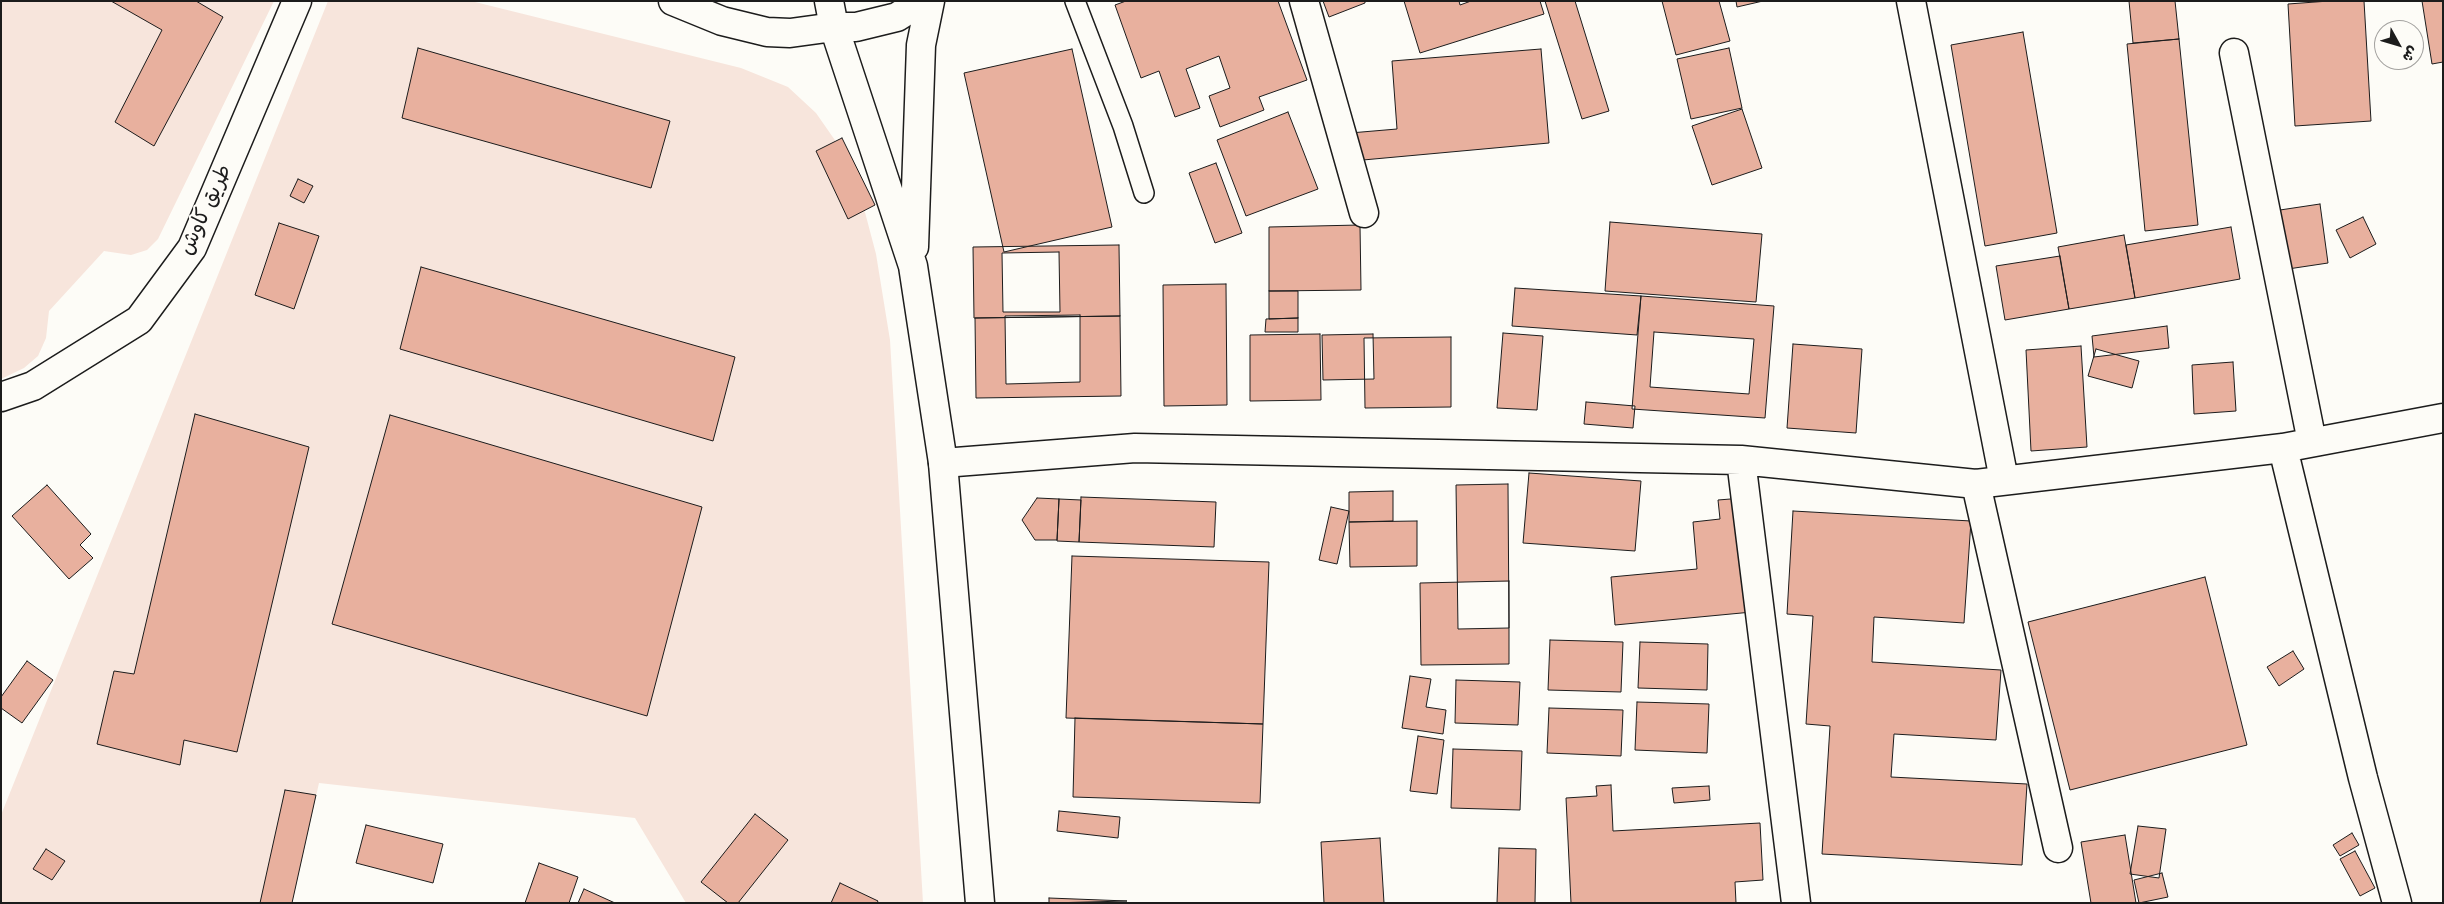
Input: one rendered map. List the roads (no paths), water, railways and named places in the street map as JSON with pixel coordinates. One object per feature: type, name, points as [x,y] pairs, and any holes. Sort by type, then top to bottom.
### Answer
[{"type":"main road","name":"طريق كاوش","points":[[1,397],[33,386],[139,320],[192,248],[297,1]]},
{"type":"main road","points":[[673,1],[722,21],[767,32],[798,32],[832,14]]},
{"type":"main road","points":[[832,14],[856,27],[877,24],[897,17],[922,1]]},
{"type":"main road","points":[[913,266],[921,45],[930,1]]},
{"type":"main road","points":[[1304,1],[1364,213]]},
{"type":"main road","points":[[1911,1],[2004,480]]},
{"type":"main road","points":[[832,14],[913,266],[944,463],[980,903]]},
{"type":"main road","points":[[2234,53],[2312,442]]},
{"type":"main road","points":[[944,463],[1135,448],[1741,460],[1976,484],[2283,448],[2443,418]]},
{"type":"main road","points":[[2283,448],[2362,778],[2397,903]]},
{"type":"main road","points":[[1741,460],[1796,903]]},
{"type":"main road","points":[[1976,484],[2058,848]]},
{"type":"lane","points":[[1076,1],[1124,126],[1144,193]]}]
